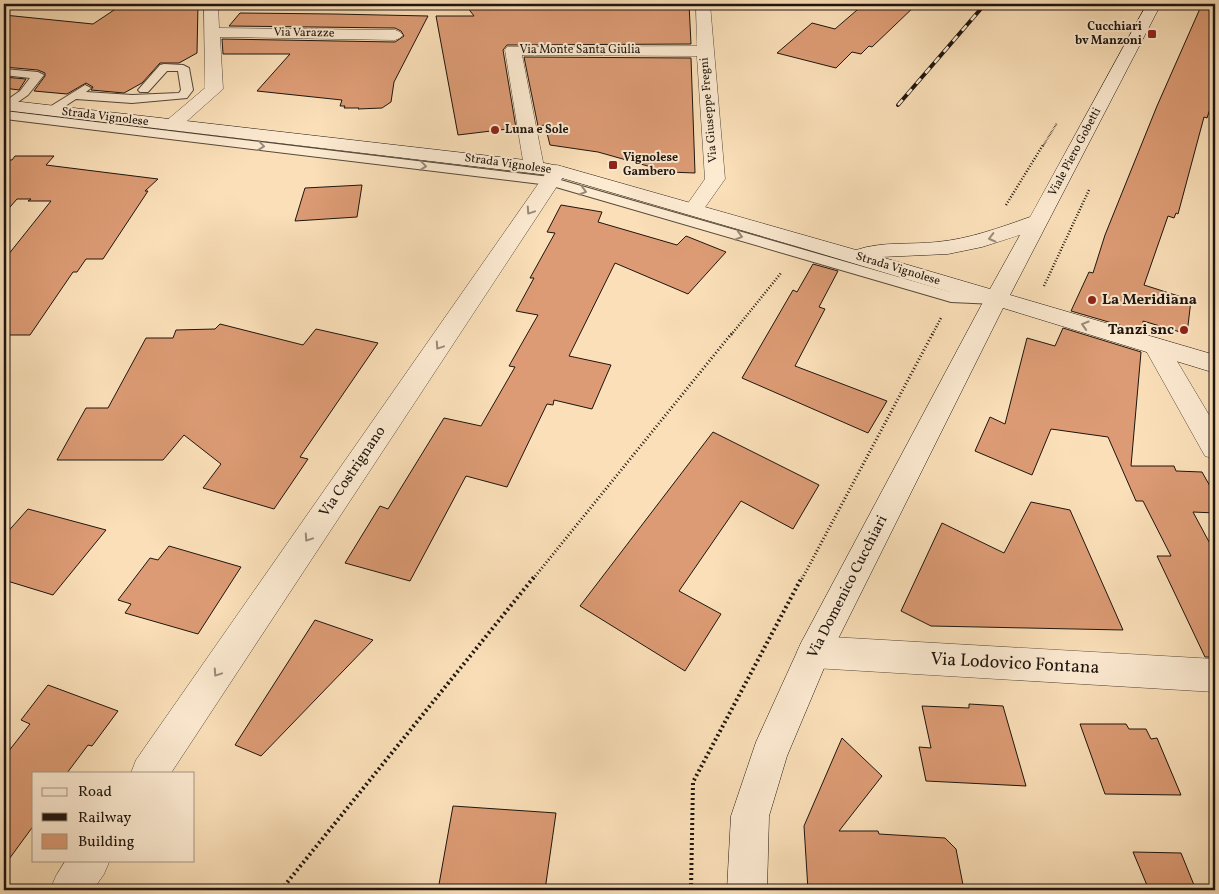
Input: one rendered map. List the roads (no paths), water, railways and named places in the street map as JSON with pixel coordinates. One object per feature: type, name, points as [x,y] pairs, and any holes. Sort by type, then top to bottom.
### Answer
[{"type":"street","points":[[172,126],[214,89],[211,4]]},
{"type":"street","name":"Via Giuseppe Fregni","points":[[694,209],[715,179],[704,51],[703,4]]},
{"type":"street","name":"Viale Piero Gobetti","points":[[996,299],[1154,4]]},
{"type":"street","name":"Via Varazze","points":[[212,32],[395,35]]},
{"type":"street","name":"Via Monte Santa Giulia","points":[[547,173],[513,50],[704,51]]},
{"type":"street","name":"Strada Vignolese","points":[[5,108],[108,118],[547,173],[694,209],[1215,364]]},
{"type":"street","name":"Via Costrignano","points":[[150,772],[547,173]]},
{"type":"street","points":[[858,257],[878,249],[934,249],[958,246],[999,236],[1038,221]]},
{"type":"street","name":"Via Domenico Cucchiari","points":[[747,890],[750,816],[769,755],[814,652],[996,299]]},
{"type":"street","points":[[1156,347],[1215,448]]},
{"type":"street","name":"Via Lodovico Fontana","points":[[814,652],[1215,676]]},
{"type":"street","points":[[70,890],[89,862]]},
{"type":"lane","points":[[74,95],[132,99],[182,96],[187,90],[183,68],[164,67],[144,90],[132,99],[108,118]]},
{"type":"lane","points":[[4,72],[38,75],[5,108]]},
{"type":"lane","points":[[12,85],[29,86]]},
{"type":"lane","points":[[49,111],[88,86],[144,90]]},
{"type":"lane","name":"Strada Vignolese","points":[[5,108],[547,173],[951,297],[996,299]]},
{"type":"railway","points":[[898,105],[985,4]]},
{"type":"place","name":"Cucchiari bv Manzoni","points":[[1152,34]]},
{"type":"place","name":"Luna e Sole","points":[[495,130]]},
{"type":"place","name":"Vignolese Gambero","points":[[613,165]]},
{"type":"place","name":"La Meridiana","points":[[1092,300]]},
{"type":"place","name":"Tanzi snc","points":[[1184,330]]}]
